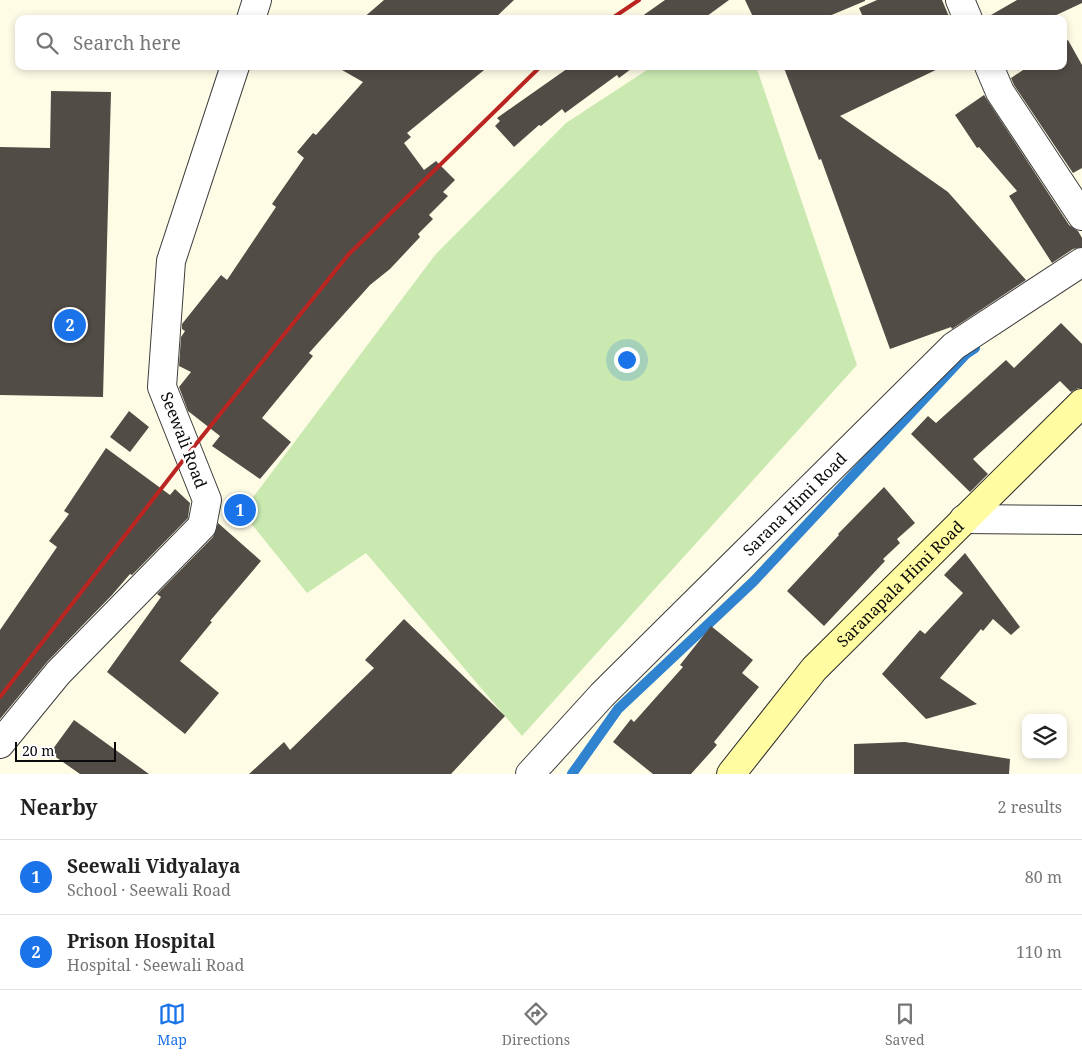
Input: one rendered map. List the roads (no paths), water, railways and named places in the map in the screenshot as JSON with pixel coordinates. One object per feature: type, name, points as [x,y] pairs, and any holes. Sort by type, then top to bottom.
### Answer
[{"type":"street","points":[[252,15],[257,0]]},
{"type":"street","points":[[960,0],[966,15]]},
{"type":"street","name":"Seewali Road","points":[[0,744],[58,673],[202,526],[207,500],[162,387],[171,261],[234,70]]},
{"type":"street","points":[[991,70],[1000,92],[1082,216]]},
{"type":"street","name":"Sarana Himi Road","points":[[530,774],[602,695],[954,346],[1082,262]]},
{"type":"street","name":"Saranapala Himi Road","points":[[730,774],[814,669],[1082,403]]},
{"type":"street","points":[[964,519],[1082,520]]},
{"type":"waterway","points":[[572,774],[618,709],[754,581],[966,354],[975,348]]},
{"type":"railway","points":[[617,15],[639,0]]},
{"type":"railway","points":[[0,697],[188,454],[348,255],[537,70]]},
{"type":"place","name":"Prison Hospital","points":[[70,325]]},
{"type":"place","name":"Seewali Vidyalaya","points":[[240,510]]}]
